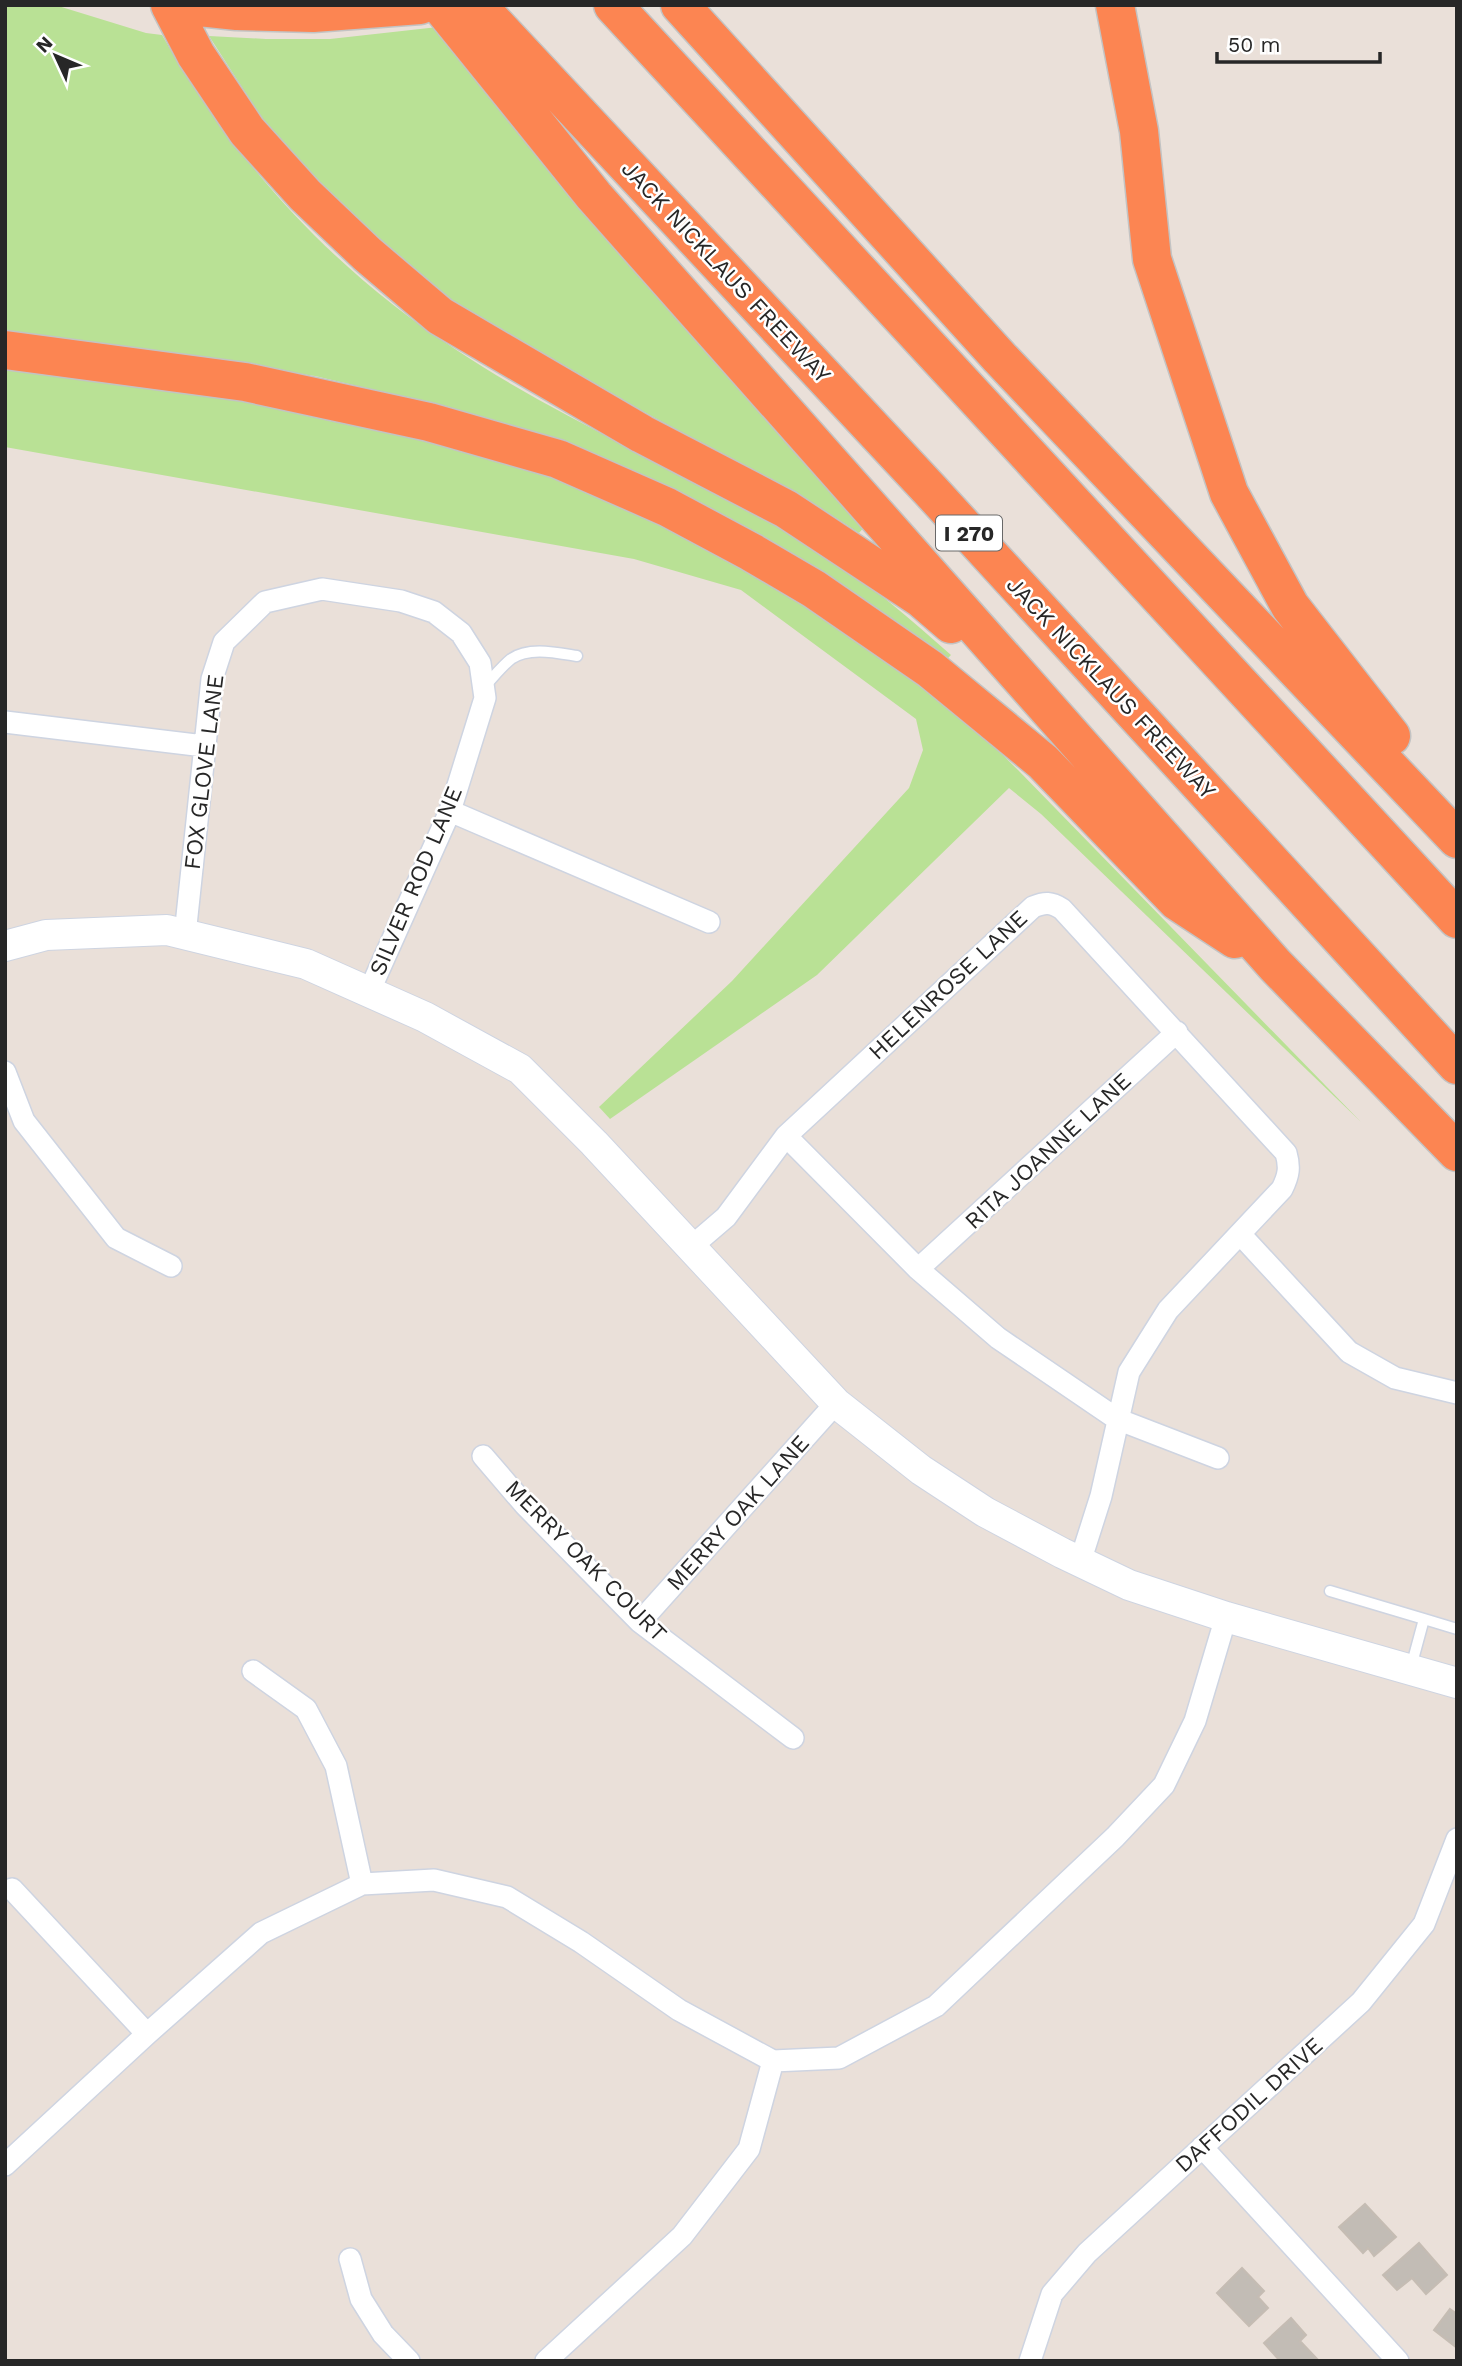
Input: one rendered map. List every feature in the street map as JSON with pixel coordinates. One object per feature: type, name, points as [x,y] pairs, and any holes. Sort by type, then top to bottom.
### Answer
[{"type":"highway","points":[[170,5],[196,55],[247,131],[305,195],[367,254],[440,316],[631,427],[786,509],[922,598],[1060,720]]},
{"type":"highway","points":[[181,5],[237,11],[313,13],[410,8],[420,5]]},
{"type":"highway","points":[[440,5],[594,196],[1275,965],[1457,1152]]},
{"type":"highway","name":"JACK NICKLAUS FREEWAY","points":[[477,5],[930,490],[1457,1065]]},
{"type":"highway","points":[[613,5],[1457,919]]},
{"type":"highway","points":[[680,5],[1000,358],[1457,839]]},
{"type":"highway","points":[[1115,5],[1139,131],[1152,259],[1230,493],[1290,606],[1373,715],[1457,812]]},
{"type":"highway","points":[[1139,131],[1144,5]]},
{"type":"highway","points":[[5,350],[245,382],[429,422],[558,459],[667,507],[814,589],[930,669],[1043,762],[1177,901],[1275,965]]},
{"type":"street","name":"SILVER ROD LANE","points":[[322,589],[401,601],[433,612],[461,633],[480,663],[485,698],[450,811],[369,992]]},
{"type":"street","name":"FOX GLOVE LANE","points":[[185,935],[212,678],[224,642],[265,601],[322,589]]},
{"type":"street","points":[[5,722],[204,746]]},
{"type":"street","points":[[450,811],[709,922]]},
{"type":"street","name":"HELENROSE LANE","points":[[691,1247],[726,1217],[786,1136],[1033,907],[1043,903],[1053,903],[1062,909],[1286,1153],[1290,1165],[1282,1189],[1240,1234]]},
{"type":"street","points":[[5,946],[46,936],[167,930],[306,964],[425,1017],[520,1069],[594,1143],[836,1403],[921,1470],[985,1512],[1080,1562],[1129,1584],[1226,1617],[1457,1683]]},
{"type":"street","name":"RITA JOANNE LANE","points":[[918,1269],[1177,1032]]},
{"type":"street","points":[[5,1072],[24,1121],[116,1238],[171,1266]]},
{"type":"street","points":[[786,1136],[918,1269],[998,1338],[1116,1419],[1218,1458]]},
{"type":"street","points":[[1080,1562],[1101,1496],[1116,1419],[1129,1372],[1168,1310],[1240,1234],[1349,1352],[1395,1378],[1457,1394]]},
{"type":"street","name":"MERRY OAK LANE","points":[[640,1622],[836,1403]]},
{"type":"street","name":"MERRY OAK COURT","points":[[483,1456],[525,1505],[640,1622],[793,1738]]},
{"type":"street","points":[[5,2165],[146,2034],[261,1933],[362,1884],[434,1880],[507,1898],[581,1942],[679,2010],[773,2061],[839,2058],[936,2006],[1115,1837],[1164,1785],[1195,1721],[1226,1617]]},
{"type":"street","points":[[253,1671],[306,1709],[337,1766],[362,1884]]},
{"type":"street","name":"DAFFODIL DRIVE","points":[[1030,2361],[1052,2294],[1087,2253],[1361,2002],[1424,1924],[1457,1839]]},
{"type":"street","points":[[12,1889],[146,2034]]},
{"type":"street","points":[[546,2361],[682,2236],[749,2149],[773,2061]]},
{"type":"street","points":[[1202,2147],[1398,2361]]},
{"type":"street","points":[[350,2259],[361,2299],[383,2334],[409,2361]]},
{"type":"lane","points":[[483,688],[512,658],[526,653],[553,652],[578,656]]},
{"type":"lane","points":[[1330,1591],[1457,1629]]},
{"type":"lane","points":[[1410,1670],[1424,1619]]},
{"type":"green space","points":[[5,5],[55,5],[146,33],[162,35],[222,128],[291,211],[369,285],[412,319],[502,379],[733,501],[823,553],[873,589],[951,655],[944,662],[447,407],[315,376],[5,332]]},
{"type":"green space","points":[[438,27],[647,286],[865,526],[859,533],[814,504],[500,334],[408,271],[302,167],[263,120],[209,36],[330,39]]},
{"type":"green space","points":[[5,361],[404,423],[608,497],[807,601],[893,661],[969,722],[1361,1122],[1041,814],[1009,788],[817,975],[610,1119],[599,1107],[732,981],[909,788],[923,750],[916,719],[741,590],[634,559],[5,447]]},
{"type":"building","points":[[1365,2204],[1396,2237],[1374,2256],[1368,2248],[1363,2253],[1339,2227]]},
{"type":"building","points":[[1419,2243],[1447,2275],[1426,2294],[1412,2278],[1397,2290],[1383,2275]]},
{"type":"building","points":[[1242,2268],[1264,2291],[1258,2297],[1268,2308],[1249,2326],[1217,2293]]},
{"type":"building","points":[[1450,2309],[1457,2314],[1457,2348],[1434,2330]]},
{"type":"building","points":[[1291,2318],[1306,2335],[1300,2341],[1319,2361],[1280,2361],[1264,2343]]}]
